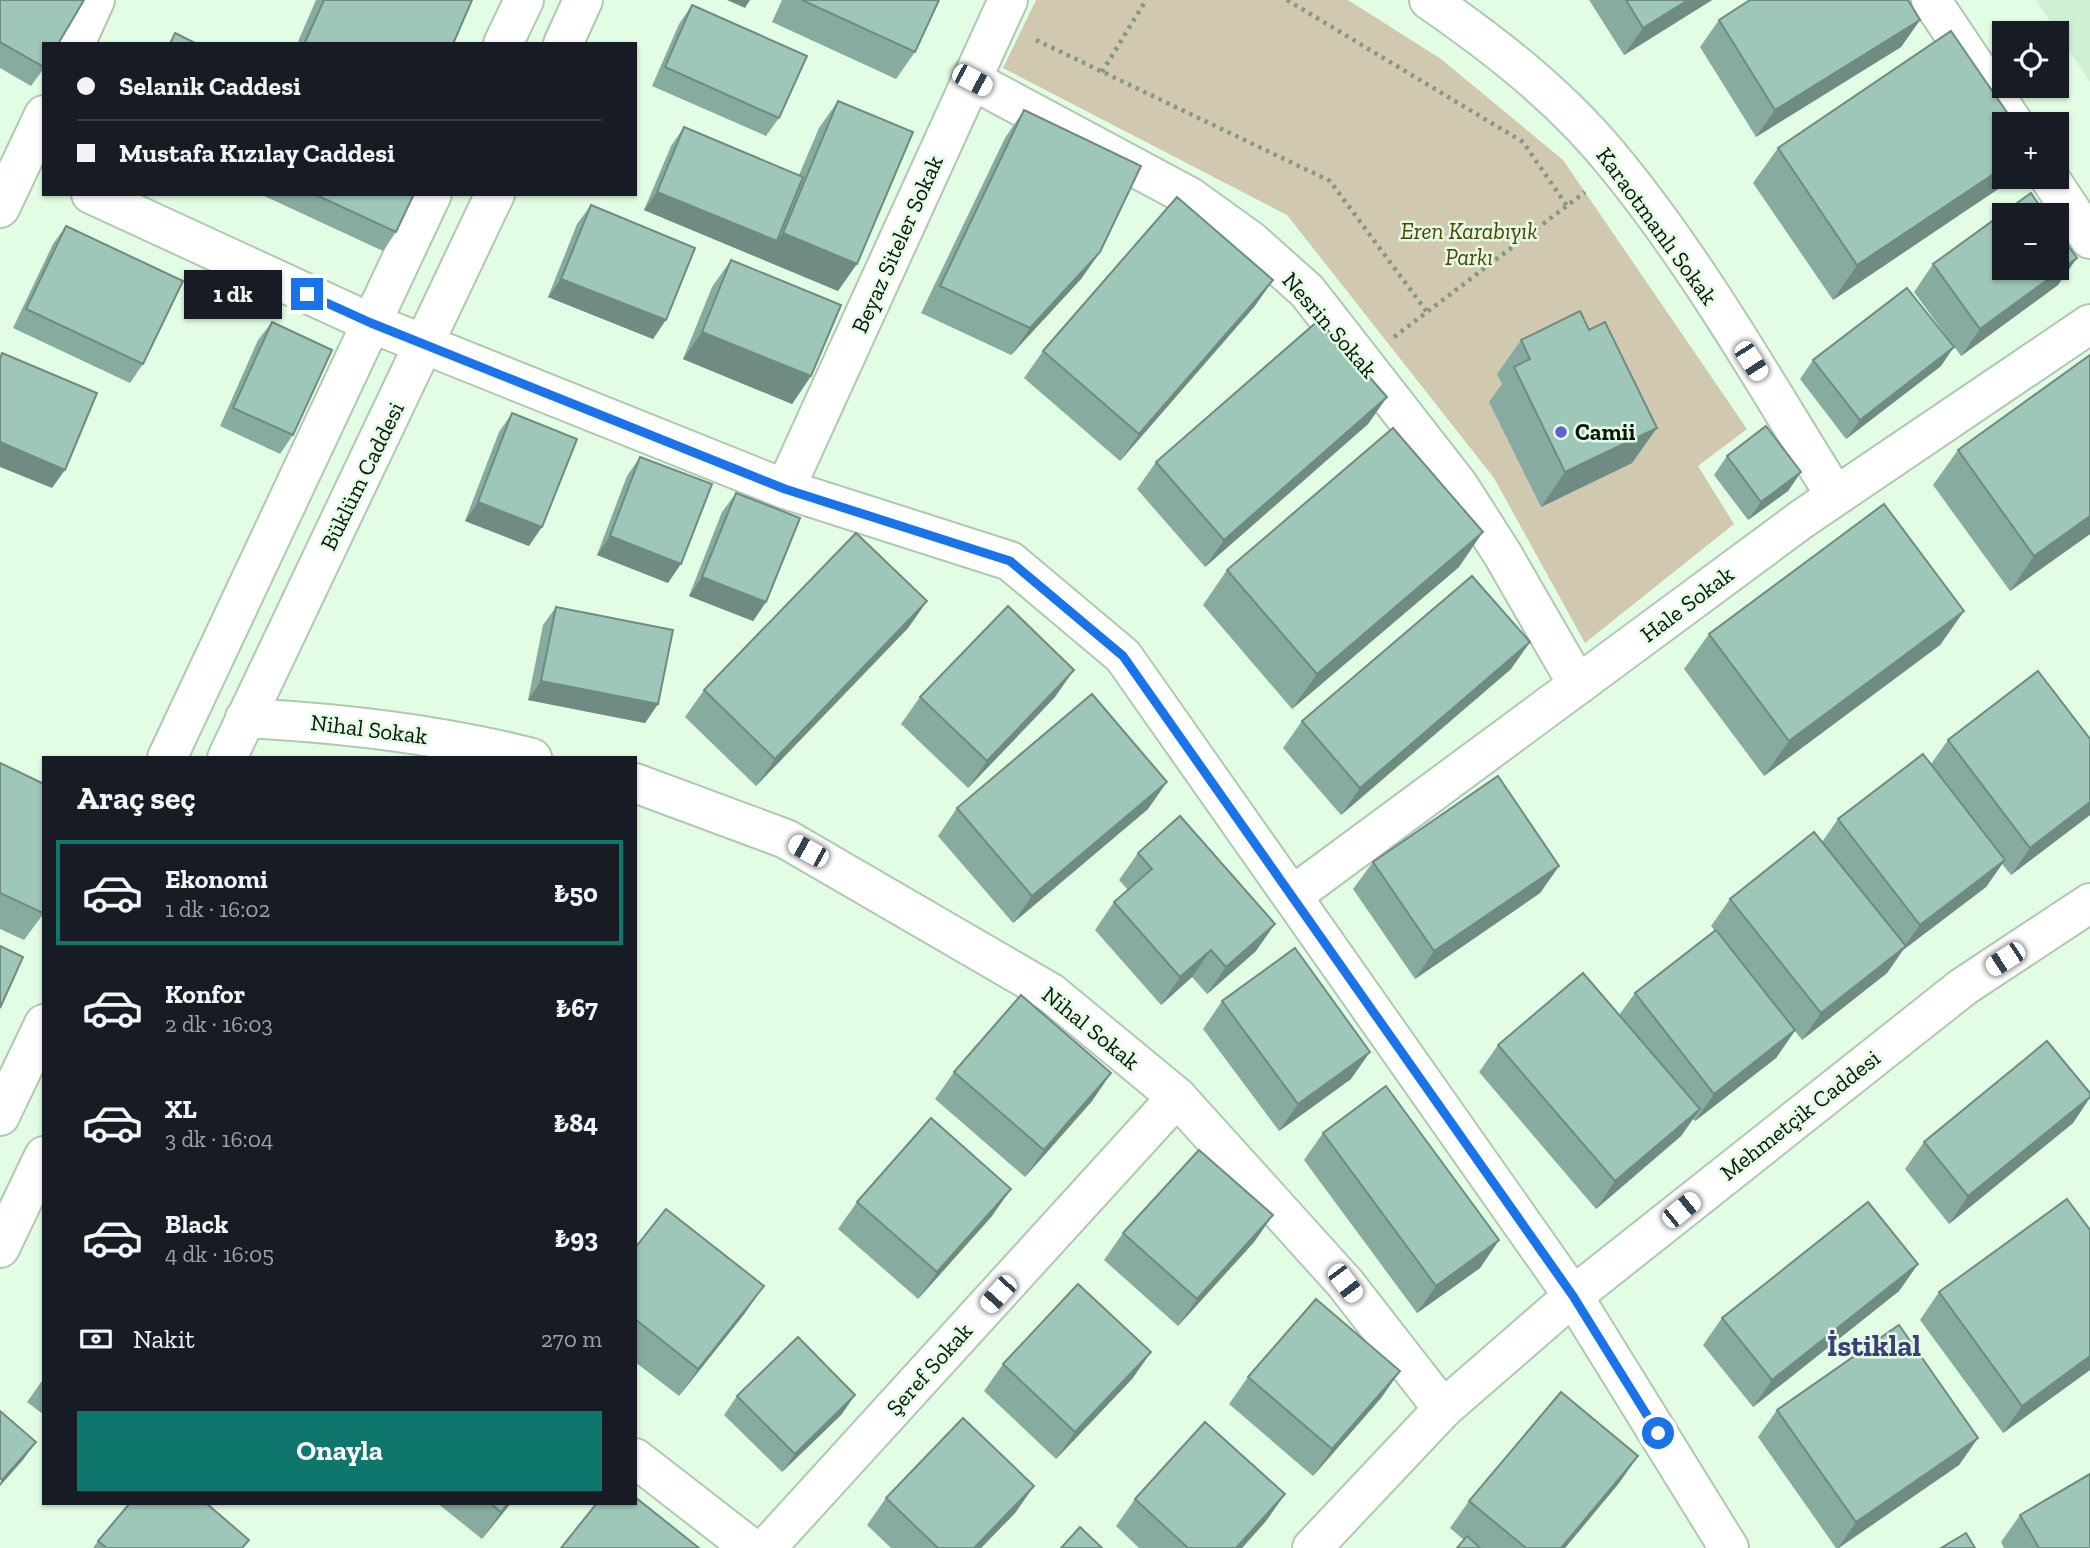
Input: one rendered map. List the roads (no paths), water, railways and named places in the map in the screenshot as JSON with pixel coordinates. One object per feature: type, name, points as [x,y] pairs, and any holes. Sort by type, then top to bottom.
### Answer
[{"type":"street","points":[[76,42],[95,0]]},
{"type":"street","points":[[504,42],[524,0]]},
{"type":"street","points":[[565,42],[583,0]]},
{"type":"street","name":"Karaotmanlı Sokak","points":[[1429,0],[1485,38],[1557,100],[1619,167],[1680,250],[1835,495]]},
{"type":"street","points":[[1931,0],[2006,112]]},
{"type":"street","name":"Beyaz Siteler Sokak","points":[[785,489],[1003,11]]},
{"type":"street","name":"Nesrin Sokak","points":[[972,80],[1200,204],[1251,241],[1307,291],[1459,486],[1503,555],[1578,685]]},
{"type":"street","points":[[0,208],[42,119]]},
{"type":"street","points":[[2057,189],[2090,239]]},
{"type":"street","points":[[94,196],[371,323],[785,489],[1010,561],[1123,656],[1573,1296],[1729,1548]]},
{"type":"street","points":[[168,756],[431,196]]},
{"type":"street","name":"Büklüm Caddesi","points":[[228,756],[494,196]]},
{"type":"street","name":"Hale Sokak","points":[[1292,896],[1835,495],[2090,324]]},
{"type":"street","name":"Nihal Sokak","points":[[245,718],[309,721],[469,742],[525,756]]},
{"type":"street","name":"Nihal Sokak","points":[[637,784],[786,839],[897,901],[1051,993],[1177,1097],[1345,1283],[1443,1409]]},
{"type":"street","name":"Mehmetçik Caddesi","points":[[1312,1548],[1443,1409],[1573,1296],[1962,987],[2090,903]]},
{"type":"street","points":[[0,1116],[42,1028]]},
{"type":"street","name":"Şeref Sokak","points":[[766,1548],[1177,1097]]},
{"type":"street","points":[[0,1248],[42,1160]]},
{"type":"street","points":[[637,1460],[751,1548]]},
{"type":"place","name":"Camii","points":[[1561,432]]},
{"type":"district","name":"İstiklal","points":[[1874,1346]]},
{"type":"park label","name":"Eren Karabıyık Parkı","points":[[1469,244]]}]
